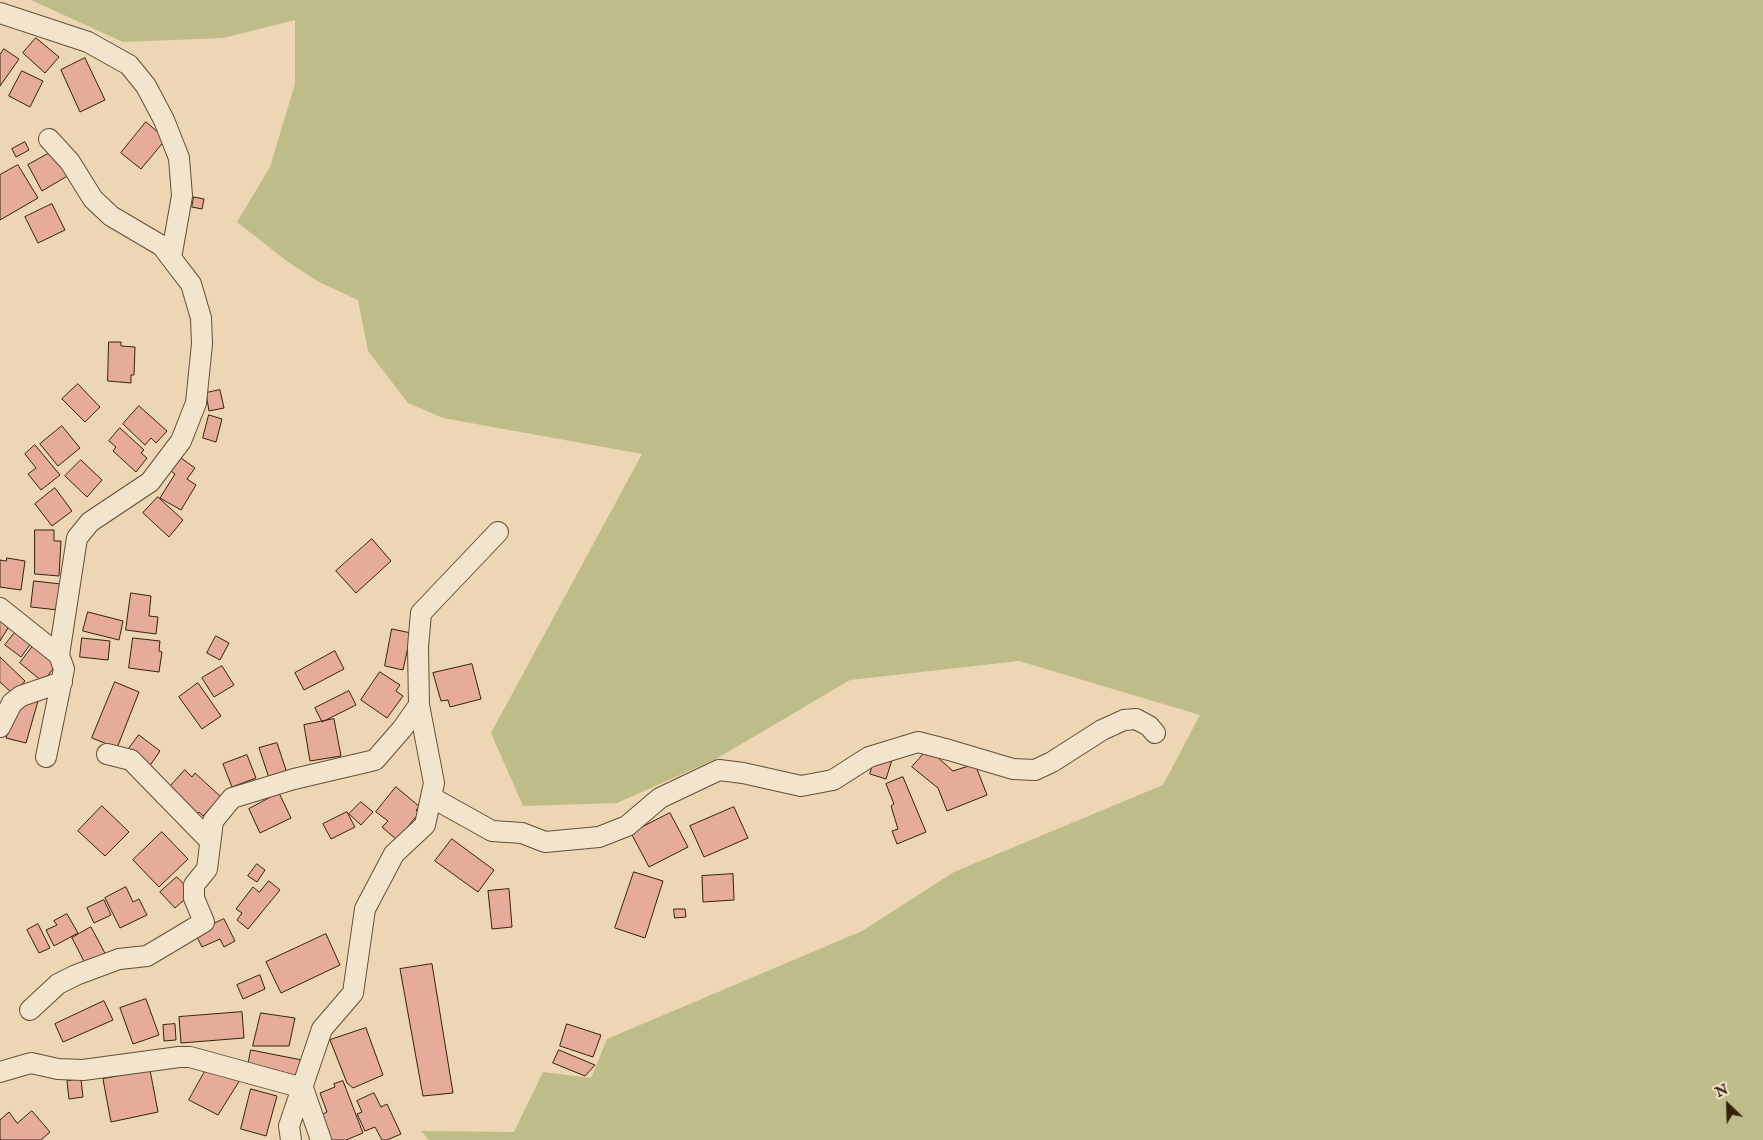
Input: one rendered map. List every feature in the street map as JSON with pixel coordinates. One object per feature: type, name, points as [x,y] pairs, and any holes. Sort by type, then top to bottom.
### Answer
[{"type":"street","points":[[0,13],[88,42],[129,65],[146,86],[164,120],[179,158],[182,196],[171,258]]},
{"type":"street","points":[[46,756],[64,669],[59,655],[77,538],[90,522],[150,482],[181,441],[196,403],[202,344],[201,318],[191,284],[162,246],[111,216],[93,199],[70,162],[49,139]]},
{"type":"street","points":[[291,1140],[290,1126],[322,1029],[353,993],[365,909],[394,854],[425,825],[434,783],[418,705],[418,647],[421,613],[498,532]]},
{"type":"street","points":[[0,608],[59,655]]},
{"type":"street","points":[[0,727],[12,703],[21,696],[62,682]]},
{"type":"street","points":[[30,1010],[58,984],[76,975],[119,959],[147,956],[204,922],[194,898],[194,885],[207,869],[213,821],[232,798],[294,779],[375,760],[402,730],[418,705]]},
{"type":"street","points":[[431,797],[492,831],[522,833],[545,842],[599,836],[627,826],[660,798],[719,770],[802,786],[833,780],[869,757],[918,742],[1013,769],[1035,770],[1052,762],[1102,730],[1124,720],[1136,719],[1149,726],[1155,733]]},
{"type":"street","points":[[107,754],[130,760],[210,841]]},
{"type":"street","points":[[0,1072],[32,1064],[58,1069],[83,1070],[190,1056],[303,1088]]},
{"type":"street","points":[[303,1088],[320,1140]]},
{"type":"shaded area","points":[[31,0],[1763,0],[1763,1140],[429,1140],[421,1131],[514,1132],[543,1072],[591,1078],[607,1039],[862,931],[954,872],[1163,785],[1200,715],[1019,661],[850,680],[716,759],[617,803],[523,806],[491,733],[642,454],[443,418],[408,403],[368,351],[358,300],[319,282],[288,262],[237,222],[270,167],[295,84],[295,20],[223,38],[123,42]]},
{"type":"building","points":[[36,38],[59,57],[45,73],[23,53]]},
{"type":"building","points":[[4,49],[19,59],[0,86],[0,55]]},
{"type":"building","points":[[85,58],[105,100],[80,112],[61,70]]},
{"type":"building","points":[[22,71],[43,81],[30,107],[9,96]]},
{"type":"building","points":[[146,122],[166,139],[141,169],[121,153]]},
{"type":"building","points":[[25,142],[29,150],[16,157],[12,149]]},
{"type":"building","points":[[55,150],[69,175],[42,191],[28,165]]},
{"type":"building","points":[[18,165],[38,198],[0,220],[0,175]]},
{"type":"building","points":[[194,197],[204,199],[202,209],[192,207]]},
{"type":"building","points":[[52,204],[65,230],[38,243],[25,217]]},
{"type":"building","points":[[109,342],[121,342],[121,346],[135,347],[134,375],[131,375],[131,383],[108,381]]},
{"type":"building","points":[[78,384],[100,407],[85,422],[62,399]]},
{"type":"building","points":[[220,390],[224,408],[209,411],[206,393]]},
{"type":"building","points":[[139,406],[167,431],[156,443],[151,438],[145,445],[123,424]]},
{"type":"building","points":[[209,415],[222,419],[216,442],[203,438]]},
{"type":"building","points":[[62,426],[80,448],[58,466],[40,444]]},
{"type":"building","points":[[120,428],[144,450],[141,453],[147,458],[136,472],[113,451],[116,447],[109,441]]},
{"type":"building","points":[[35,445],[60,475],[41,490],[28,474],[36,468],[25,454]]},
{"type":"building","points":[[181,458],[195,468],[187,479],[196,485],[181,510],[160,498],[175,474],[171,471]]},
{"type":"building","points":[[81,460],[102,480],[87,497],[65,476]]},
{"type":"building","points":[[55,488],[72,511],[52,526],[35,504]]},
{"type":"building","points":[[158,497],[183,520],[169,537],[143,513]]},
{"type":"building","points":[[35,530],[54,530],[54,541],[61,541],[59,576],[35,574]]},
{"type":"building","points":[[372,539],[391,561],[356,593],[336,571]]},
{"type":"building","points":[[7,558],[25,561],[21,590],[0,587],[0,560],[6,561]]},
{"type":"building","points":[[34,581],[61,584],[58,610],[31,607]]},
{"type":"building","points":[[131,593],[151,596],[149,616],[158,617],[156,634],[126,630]]},
{"type":"building","points":[[88,612],[123,621],[119,640],[83,631]]},
{"type":"building","points":[[0,616],[11,623],[0,641]]},
{"type":"building","points":[[392,629],[411,633],[403,670],[385,666]]},
{"type":"building","points":[[17,630],[32,642],[21,657],[5,645]]},
{"type":"building","points":[[216,636],[229,643],[220,660],[207,653]]},
{"type":"building","points":[[82,638],[110,641],[108,660],[80,657]]},
{"type":"building","points":[[133,638],[160,641],[159,651],[162,652],[159,672],[129,668]]},
{"type":"building","points":[[33,646],[56,665],[43,682],[20,663]]},
{"type":"building","points":[[335,651],[344,669],[304,690],[295,673]]},
{"type":"building","points":[[0,657],[25,681],[13,694],[0,682]]},
{"type":"building","points":[[472,664],[481,699],[450,707],[448,700],[441,701],[433,673]]},
{"type":"building","points":[[222,666],[234,685],[214,697],[202,678]]},
{"type":"building","points":[[380,672],[400,685],[396,691],[403,696],[387,718],[361,700]]},
{"type":"building","points":[[115,682],[139,692],[117,748],[92,738]]},
{"type":"building","points":[[198,683],[221,716],[202,729],[179,697]]},
{"type":"building","points":[[349,691],[356,705],[322,722],[315,708]]},
{"type":"building","points":[[27,697],[38,701],[26,743],[6,738],[16,705]]},
{"type":"building","points":[[334,719],[341,756],[310,761],[304,725]]},
{"type":"building","points":[[139,735],[160,751],[149,767],[127,751]]},
{"type":"building","points":[[277,743],[287,773],[269,778],[259,748]]},
{"type":"building","points":[[928,749],[953,771],[975,764],[987,795],[947,811],[938,788],[912,767]]},
{"type":"building","points":[[247,755],[256,778],[232,787],[223,764]]},
{"type":"building","points":[[876,755],[892,760],[886,779],[870,774]]},
{"type":"building","points":[[185,770],[192,777],[195,773],[221,797],[203,816],[199,812],[197,815],[168,789]]},
{"type":"building","points":[[903,777],[926,832],[897,844],[892,831],[898,829],[891,806],[894,804],[886,784]]},
{"type":"building","points":[[396,787],[420,807],[416,810],[419,813],[397,840],[382,827],[388,821],[376,812]]},
{"type":"building","points":[[279,793],[291,818],[260,833],[249,809]]},
{"type":"building","points":[[361,802],[373,812],[361,825],[349,814]]},
{"type":"building","points":[[102,806],[129,832],[105,856],[78,831]]},
{"type":"building","points":[[734,807],[748,838],[704,857],[690,826]]},
{"type":"building","points":[[347,812],[355,827],[331,839],[323,824]]},
{"type":"building","points":[[670,813],[688,847],[649,867],[631,833]]},
{"type":"building","points":[[162,832],[188,859],[159,887],[133,860]]},
{"type":"building","points":[[452,839],[494,870],[478,892],[435,861]]},
{"type":"building","points":[[257,864],[265,870],[257,882],[248,876]]},
{"type":"building","points":[[634,872],[663,881],[645,938],[615,928]]},
{"type":"building","points":[[733,874],[734,900],[703,902],[702,876]]},
{"type":"building","points":[[177,877],[192,893],[175,908],[160,892]]},
{"type":"building","points":[[269,881],[280,890],[248,929],[237,920],[242,913],[236,909],[253,887],[259,892]]},
{"type":"building","points":[[126,887],[133,902],[139,899],[147,915],[120,928],[105,898]]},
{"type":"building","points":[[509,889],[512,927],[492,929],[488,891]]},
{"type":"building","points":[[104,900],[111,915],[94,923],[87,908]]},
{"type":"building","points":[[674,909],[685,909],[686,917],[675,918]]},
{"type":"building","points":[[67,914],[78,933],[54,946],[46,930],[57,925],[54,921]]},
{"type":"building","points":[[224,919],[235,941],[224,947],[220,939],[202,947],[195,933]]},
{"type":"building","points":[[38,924],[50,948],[39,953],[27,930]]},
{"type":"building","points":[[91,927],[107,957],[87,967],[72,938]]},
{"type":"building","points":[[326,934],[340,965],[281,993],[266,962]]},
{"type":"building","points":[[432,964],[453,1093],[423,1096],[400,969]]},
{"type":"building","points":[[260,975],[265,989],[243,999],[237,985]]},
{"type":"building","points":[[146,999],[159,1035],[133,1044],[120,1008]]},
{"type":"building","points":[[104,1001],[113,1020],[63,1042],[55,1024]]},
{"type":"building","points":[[242,1012],[244,1038],[181,1043],[179,1017]]},
{"type":"building","points":[[261,1013],[295,1018],[289,1046],[253,1046]]},
{"type":"building","points":[[175,1024],[176,1040],[164,1041],[163,1025]]},
{"type":"building","points":[[567,1024],[601,1035],[593,1057],[560,1046]]},
{"type":"building","points":[[366,1028],[383,1075],[353,1088],[347,1083],[330,1040]]},
{"type":"building","points":[[251,1050],[307,1061],[304,1077],[248,1066]]},
{"type":"building","points":[[559,1050],[595,1065],[585,1076],[553,1063]]},
{"type":"building","points":[[208,1066],[240,1080],[218,1115],[189,1100]]},
{"type":"building","points":[[150,1070],[158,1112],[111,1122],[103,1079]]},
{"type":"building","points":[[81,1079],[83,1097],[69,1099],[67,1081]]},
{"type":"building","points":[[343,1081],[363,1133],[346,1140],[331,1140],[321,1115],[327,1112],[320,1093],[335,1087],[334,1084]]},
{"type":"building","points":[[251,1089],[277,1096],[266,1136],[241,1129]]},
{"type":"building","points":[[374,1093],[381,1107],[387,1104],[401,1134],[387,1140],[382,1140],[375,1127],[365,1131],[357,1114],[362,1112],[357,1101]]},
{"type":"building","points":[[32,1111],[50,1132],[41,1140],[0,1140],[0,1120],[9,1112],[17,1123]]}]
